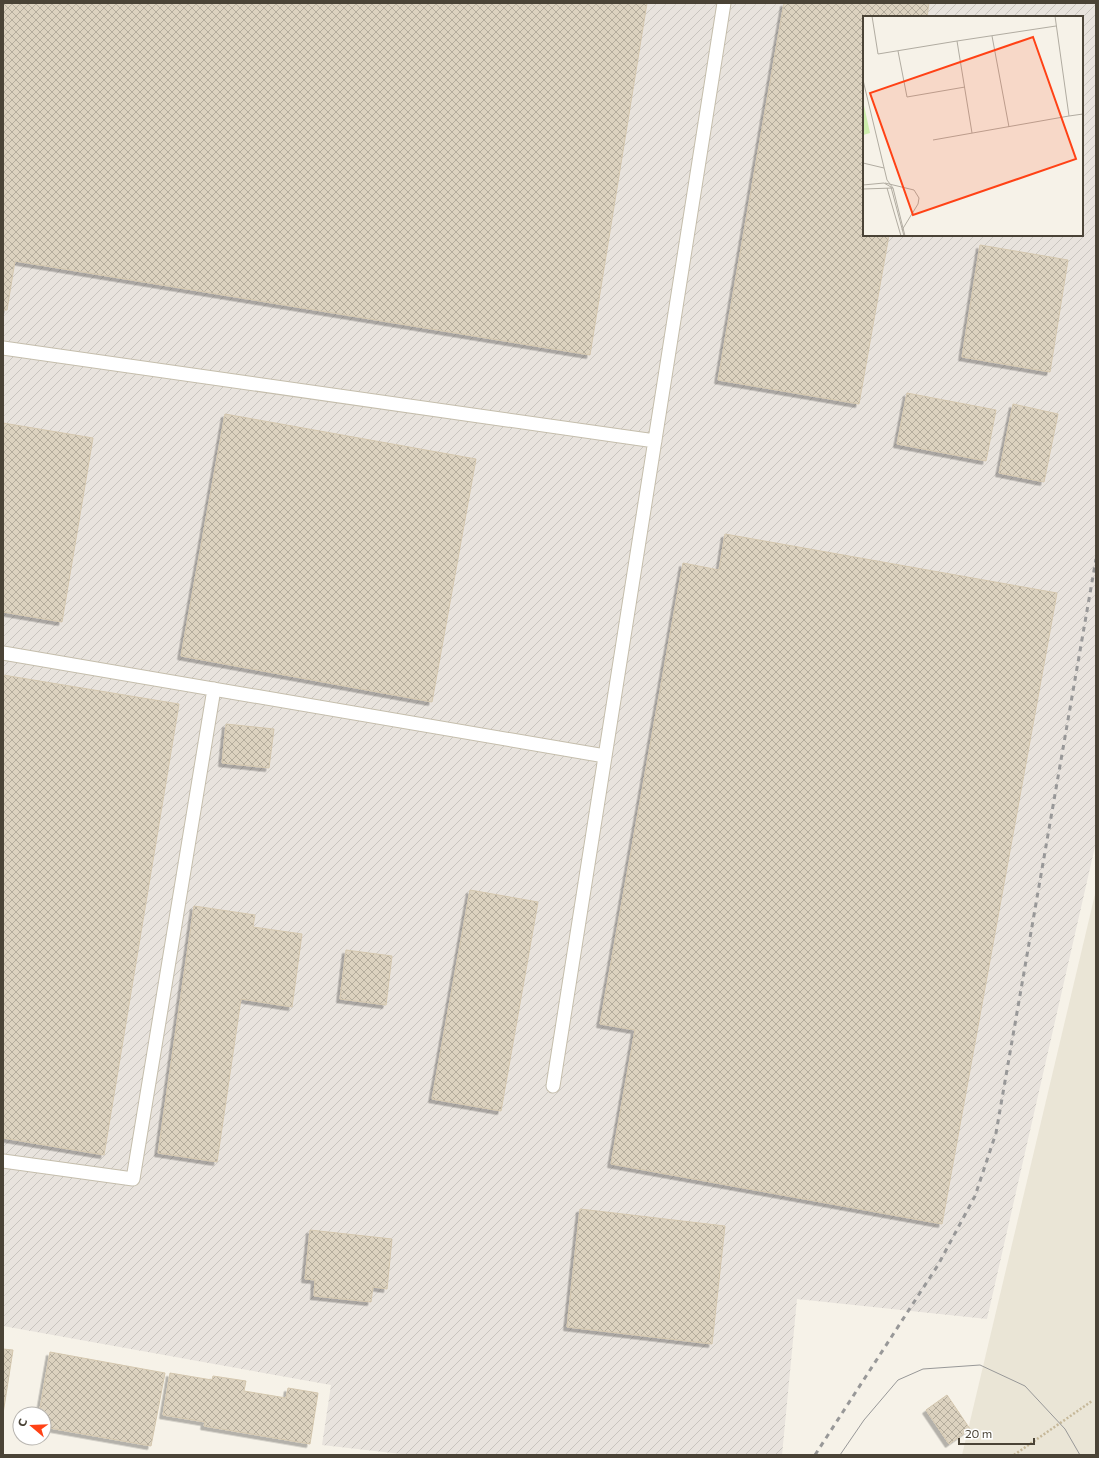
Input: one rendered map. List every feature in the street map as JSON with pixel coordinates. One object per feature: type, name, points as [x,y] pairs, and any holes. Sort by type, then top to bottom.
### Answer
[{"type":"lane","points":[[553,1086],[724,3]]},
{"type":"lane","points":[[3,348],[655,441]]},
{"type":"lane","points":[[3,654],[605,756]]},
{"type":"lane","points":[[3,1161],[133,1179],[214,689]]},
{"type":"path","points":[[1014,1455],[1092,1400]]},
{"type":"shaded area","points":[[3,3],[1096,3],[1096,842],[987,1319],[797,1299],[782,1455],[410,1455],[322,1445],[331,1385],[3,1326]]},
{"type":"shaded area","points":[[1096,890],[1096,1455],[962,1455]]},
{"type":"building","points":[[3,3],[647,3],[590,355],[15,261],[7,310],[3,310]]},
{"type":"building","points":[[784,3],[929,3],[927,16],[863,16],[863,236],[889,236],[859,404],[718,380]]},
{"type":"building","points":[[980,245],[1068,260],[1050,372],[962,357]]},
{"type":"building","points":[[907,393],[996,410],[986,461],[897,444]]},
{"type":"building","points":[[1013,404],[1058,414],[1044,482],[999,473]]},
{"type":"building","points":[[225,414],[476,459],[432,702],[181,656]]},
{"type":"building","points":[[3,423],[93,438],[62,622],[3,612]]},
{"type":"building","points":[[725,534],[1057,593],[942,1224],[611,1164],[635,1030],[600,1024],[683,563],[719,570]]},
{"type":"building","points":[[3,675],[179,704],[104,1155],[3,1138]]},
{"type":"building","points":[[226,724],[274,729],[269,768],[222,763]]},
{"type":"building","points":[[470,890],[538,902],[501,1111],[432,1099]]},
{"type":"building","points":[[194,906],[255,915],[253,927],[302,934],[292,1007],[241,999],[217,1162],[158,1153]]},
{"type":"building","points":[[346,950],[392,956],[386,1005],[340,999]]},
{"type":"building","points":[[580,1209],[725,1226],[712,1344],[567,1327]]},
{"type":"building","points":[[310,1230],[392,1239],[387,1289],[373,1287],[371,1302],[314,1296],[315,1280],[305,1279]]},
{"type":"building","points":[[3,1349],[13,1350],[3,1414]]},
{"type":"building","points":[[50,1352],[165,1373],[151,1446],[52,1428],[52,1406],[40,1406]]},
{"type":"building","points":[[170,1373],[212,1380],[213,1376],[246,1381],[244,1391],[286,1398],[288,1388],[318,1393],[310,1444],[204,1426],[205,1422],[163,1415]]},
{"type":"building","points":[[947,1395],[970,1429],[949,1444],[926,1410]]},
{"type":"tram line","points":[[840,1455],[864,1420],[898,1380],[923,1369],[980,1365],[1025,1386],[1065,1429],[1080,1455]]},
{"type":"railway","points":[[815,1455],[938,1265],[975,1196],[996,1133],[1096,559]]}]
